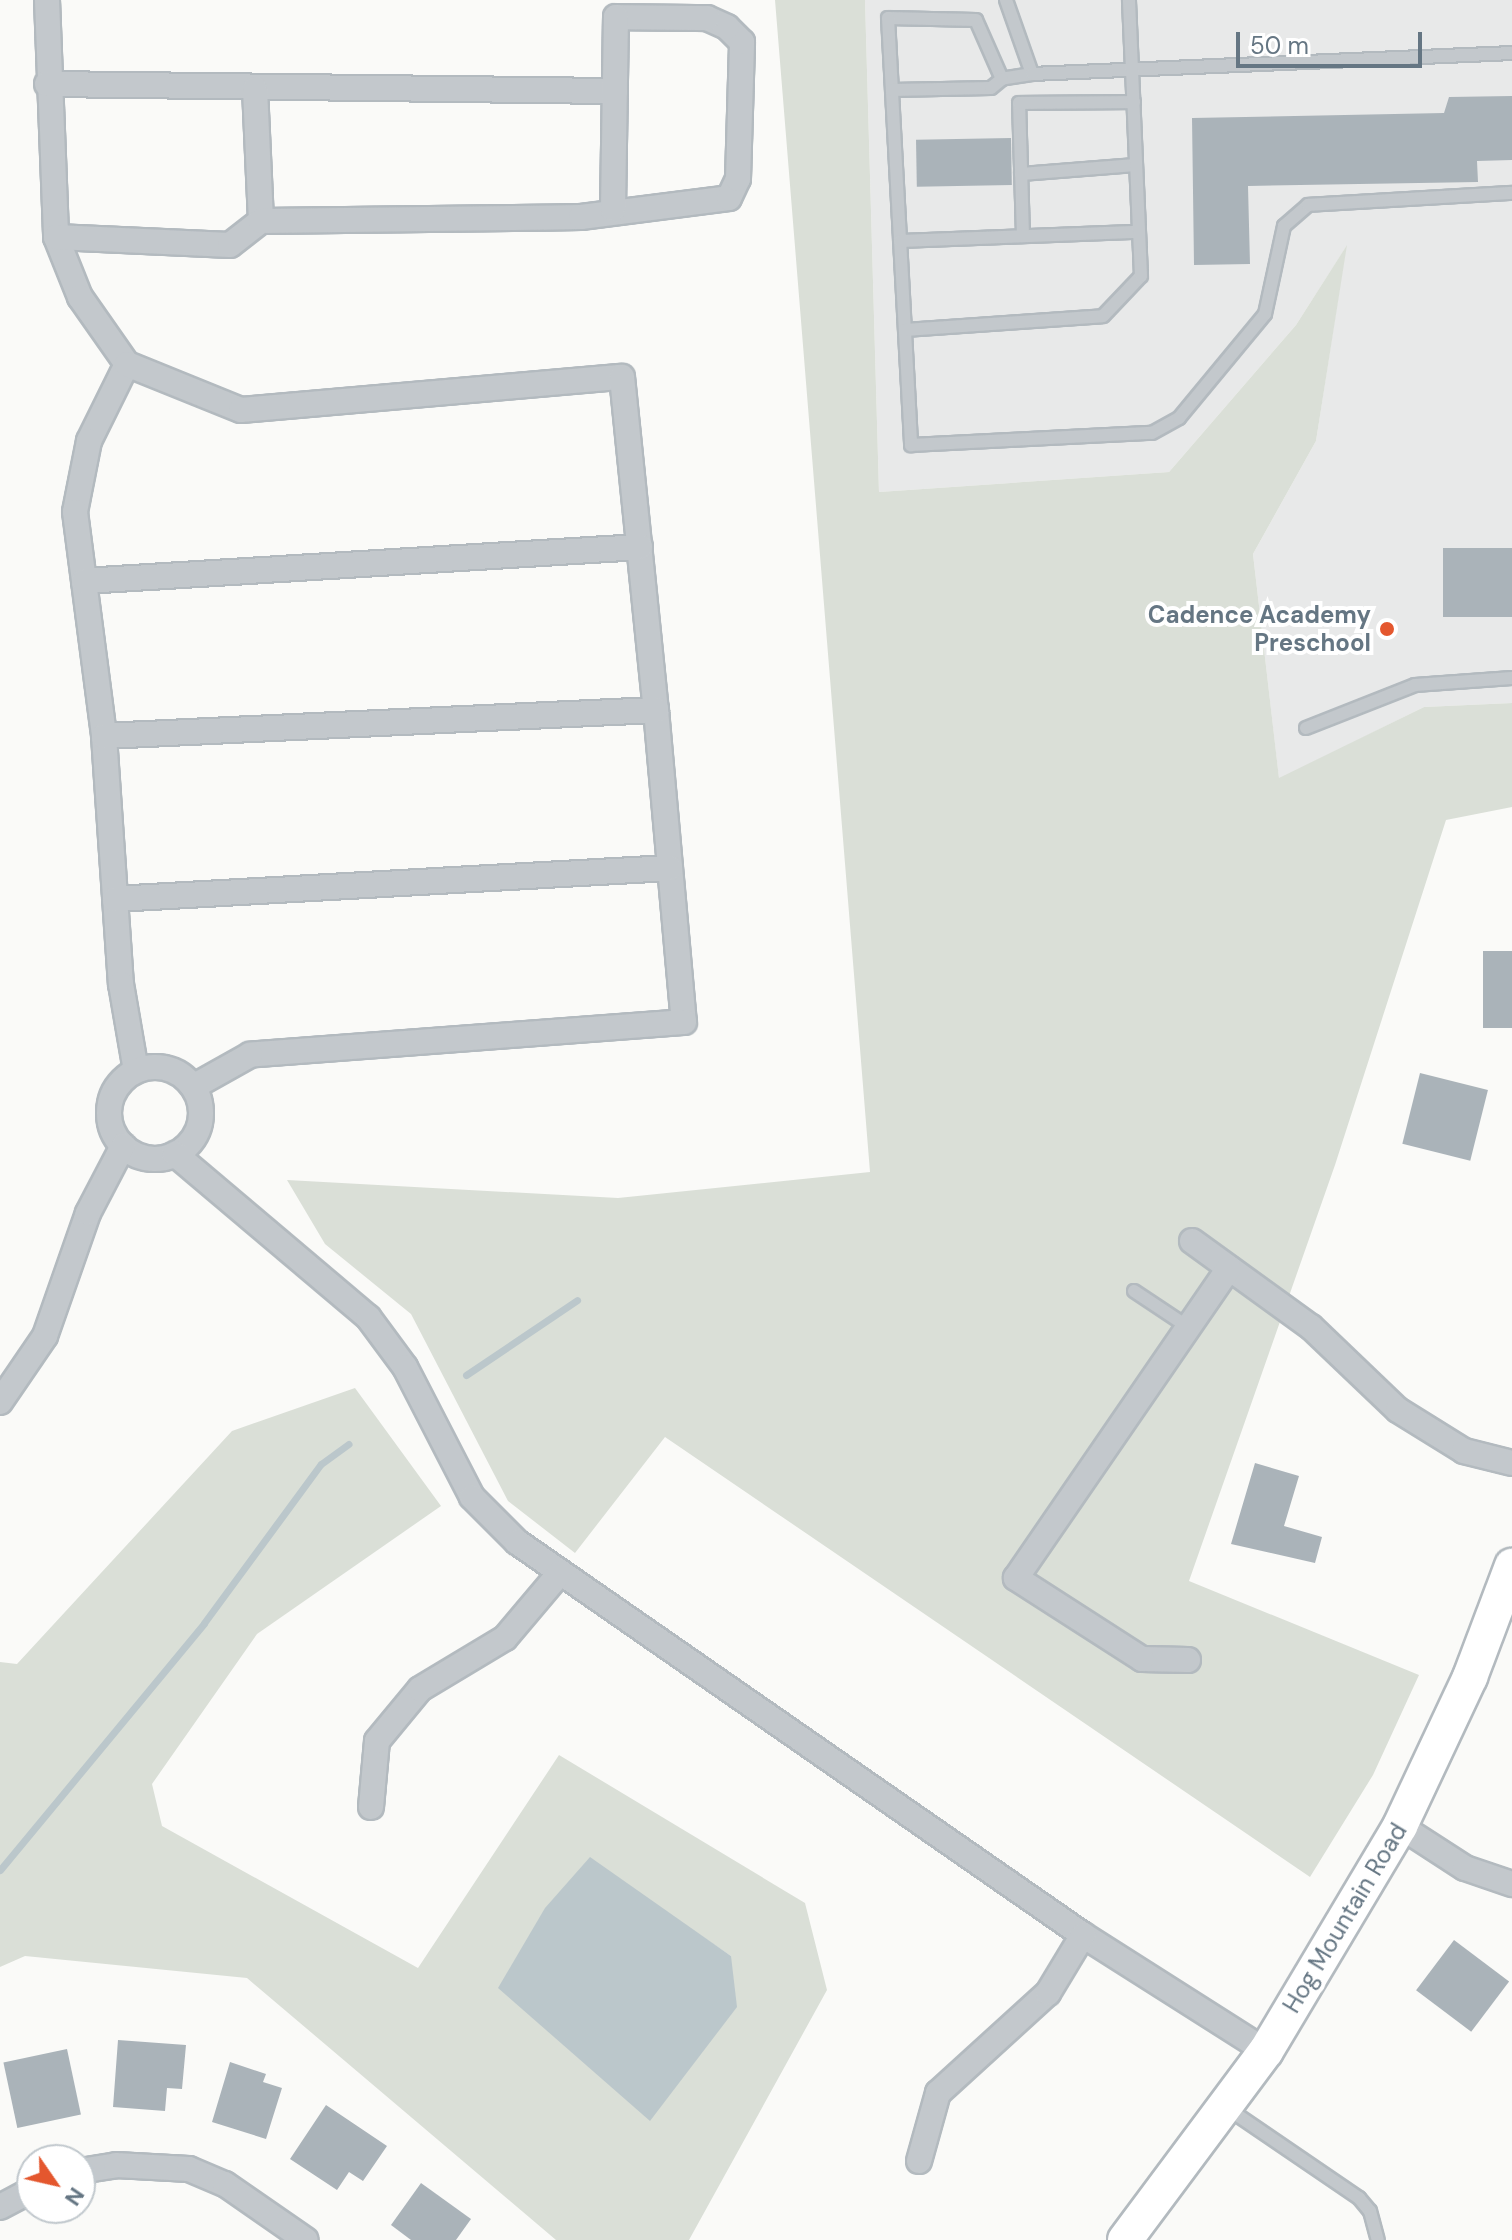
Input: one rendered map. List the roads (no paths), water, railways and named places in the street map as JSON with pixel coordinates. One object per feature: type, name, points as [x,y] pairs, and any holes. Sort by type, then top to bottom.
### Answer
[{"type":"street","points":[[47,0],[47,84],[56,237],[80,297],[127,364],[241,410],[622,377],[684,1022],[250,1055],[193,1087]]},
{"type":"street","points":[[56,237],[230,245],[261,221],[581,217],[613,209],[687,208],[729,198],[738,179],[742,42],[707,18],[616,17],[613,209]]},
{"type":"street","points":[[47,84],[255,89],[615,91]]},
{"type":"street","points":[[255,89],[261,221]]},
{"type":"street","points":[[127,364],[89,441],[75,512],[104,736],[121,984],[136,1071]]},
{"type":"street","points":[[84,581],[640,547]]},
{"type":"street","points":[[104,736],[656,710]]},
{"type":"street","points":[[115,899],[670,868]]},
{"type":"street","points":[[175,1154],[200,1122],[193,1087],[174,1071],[136,1071],[111,1098],[111,1128],[123,1146],[143,1157],[175,1154],[368,1317],[405,1367],[472,1497],[560,1573],[1083,1935],[1266,2051]]},
{"type":"street","points":[[0,1402],[45,1336],[83,1227],[123,1146]]},
{"type":"street","points":[[1192,1241],[1311,1327],[1398,1410],[1464,1451],[1512,1463]]},
{"type":"street","points":[[1188,1660],[1142,1659],[1016,1578],[1229,1268]]},
{"type":"street","name":"Hog Mountain Road","points":[[1125,2240],[1266,2051],[1400,1826],[1470,1677],[1512,1566]]},
{"type":"street","points":[[371,1807],[377,1741],[420,1689],[505,1638],[560,1573]]},
{"type":"street","points":[[1400,1826],[1465,1868],[1512,1884]]},
{"type":"street","points":[[919,2161],[938,2093],[1048,1993],[1083,1935]]},
{"type":"street","points":[[96,2168],[116,2165],[189,2169],[225,2184],[306,2240]]},
{"type":"lane","points":[[1006,0],[1032,74]]},
{"type":"lane","points":[[905,330],[1103,316],[1141,276],[1129,0]]},
{"type":"lane","points":[[1002,79],[976,20],[888,18],[911,445],[1152,433],[1179,418],[1265,314],[1284,226],[1308,205],[1512,193]]},
{"type":"lane","points":[[892,90],[991,88],[1002,79],[1032,74],[1512,53]]},
{"type":"lane","points":[[1018,76],[1023,236]]},
{"type":"lane","points":[[1019,103],[1134,102]]},
{"type":"lane","points":[[1021,174],[1136,165]]},
{"type":"lane","points":[[900,241],[1139,232]]},
{"type":"lane","points":[[1306,728],[1415,685],[1512,678]]},
{"type":"lane","points":[[1134,1291],[1188,1327]]},
{"type":"lane","points":[[1225,2106],[1359,2198],[1370,2211],[1378,2240]]},
{"type":"waterway","points":[[466,1375],[577,1300]]},
{"type":"waterway","points":[[0,1870],[204,1623],[321,1464],[349,1444]]},
{"type":"place","name":"Cadence Academy Preschool","points":[[1387,629]]}]
